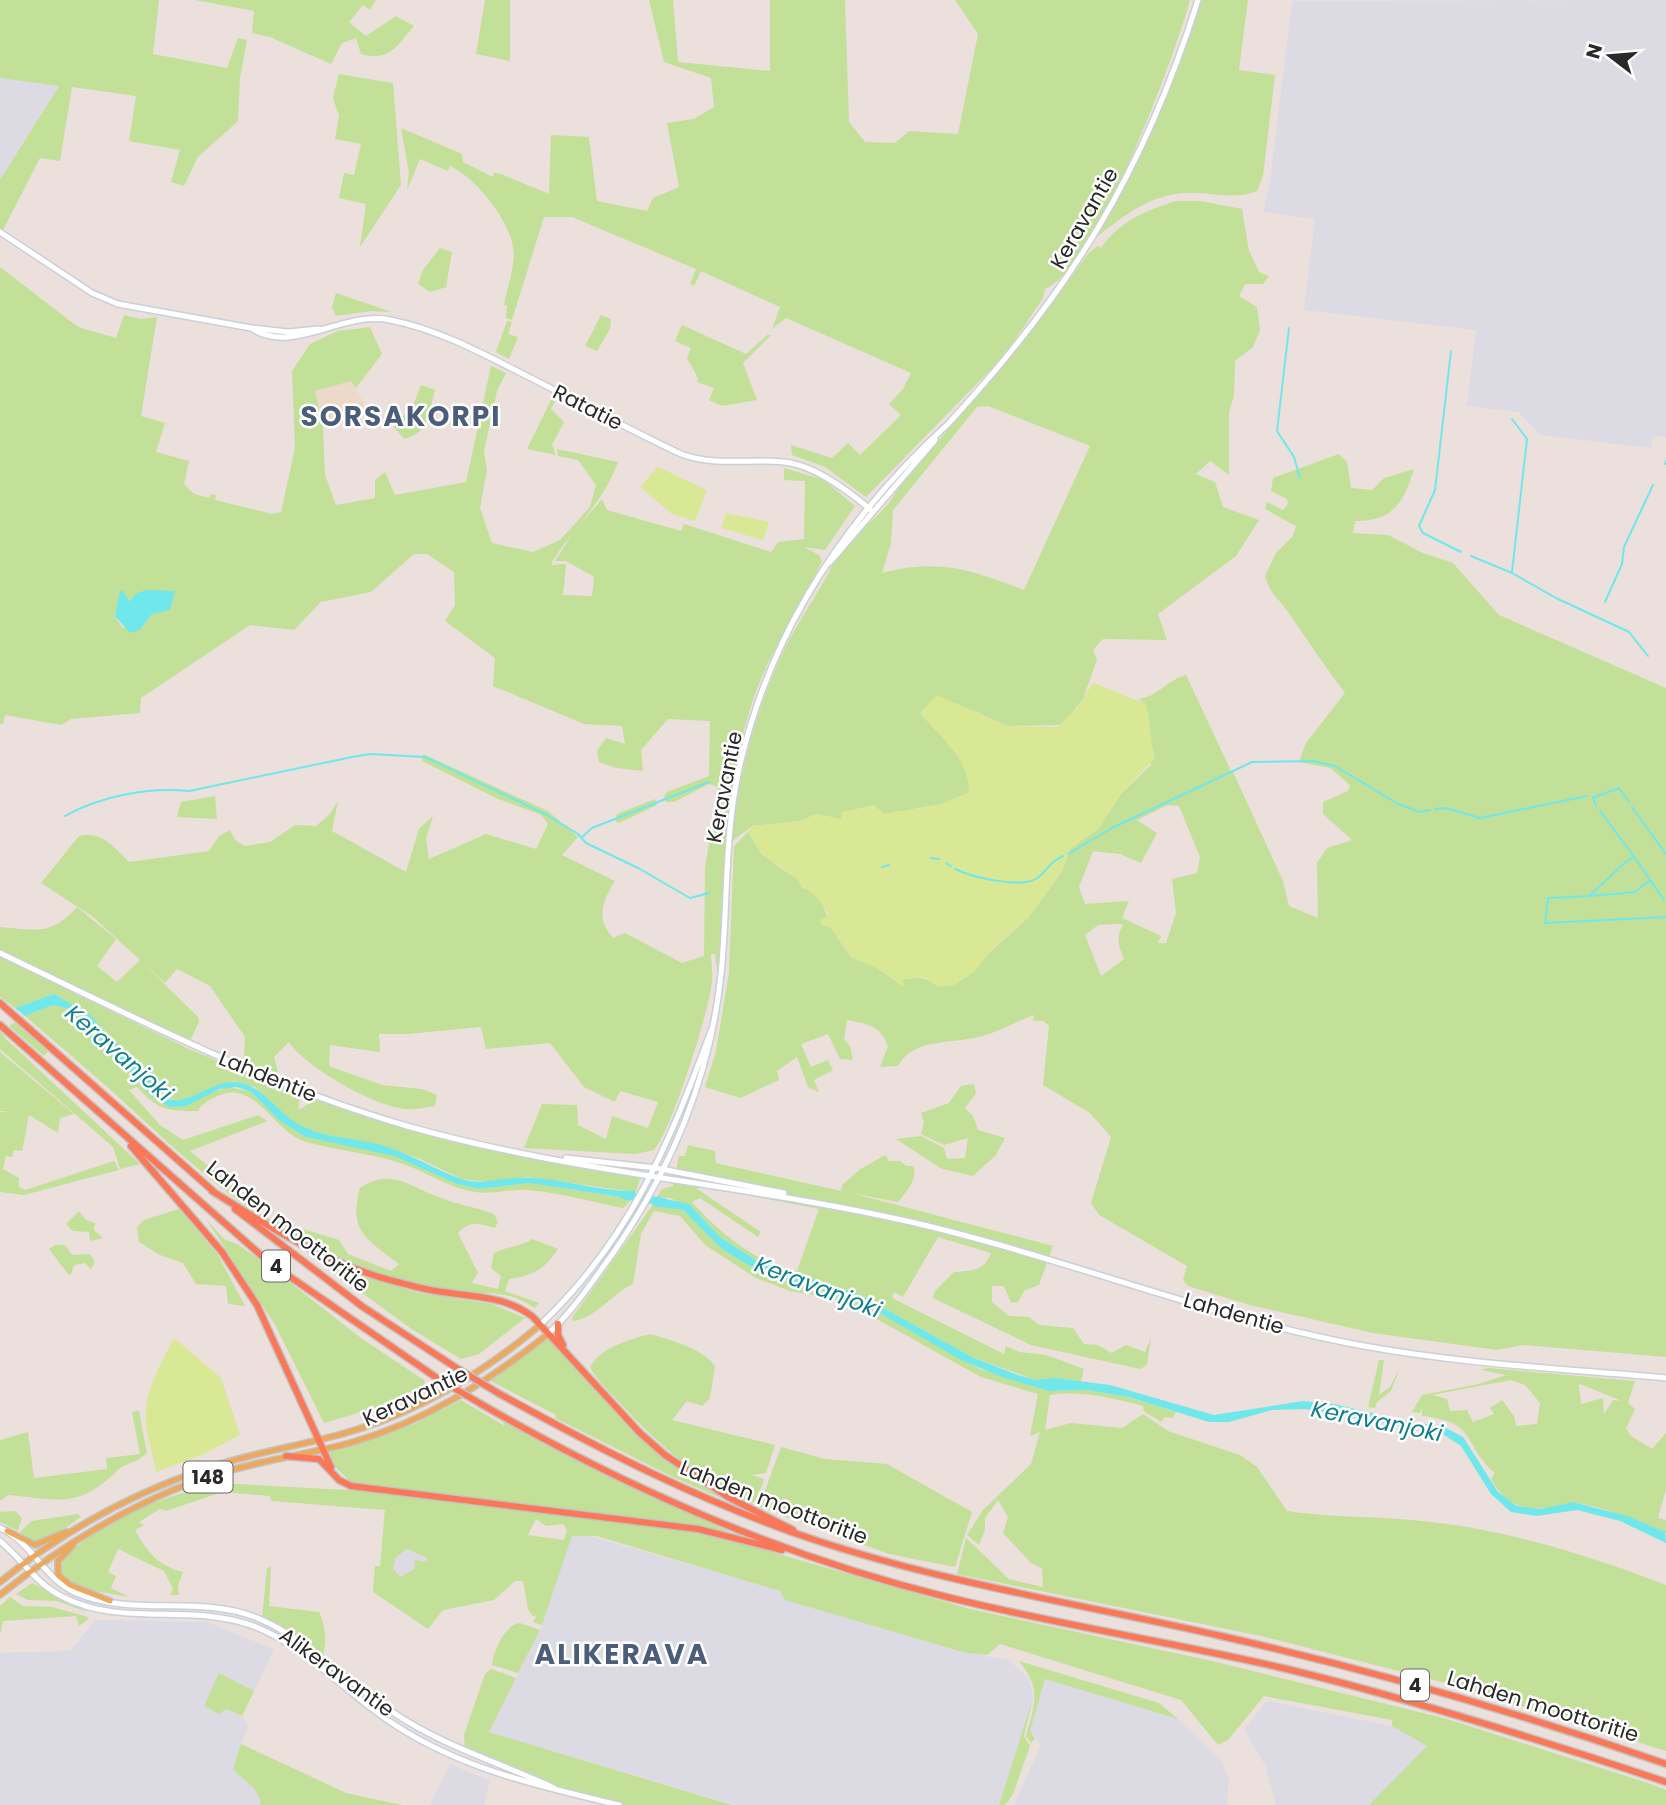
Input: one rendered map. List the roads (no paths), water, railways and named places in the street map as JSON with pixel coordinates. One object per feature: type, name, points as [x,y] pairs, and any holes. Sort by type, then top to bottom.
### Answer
[{"type":"highway","name":"Lahden moottoritie","points":[[0,1003],[25,1022],[212,1191],[307,1267],[498,1393],[683,1488],[797,1534],[888,1563],[1338,1664],[1582,1734],[1666,1764]]},
{"type":"highway","name":"Lahden moottoritie","points":[[0,1025],[270,1262],[438,1378],[598,1467],[727,1526],[821,1560],[952,1598],[1321,1678],[1448,1712],[1666,1783]]},
{"type":"highway","points":[[127,1139],[138,1156],[222,1252],[257,1305],[295,1382],[322,1449],[339,1476],[365,1488]]},
{"type":"highway","points":[[212,1191],[293,1241],[345,1266],[432,1290],[506,1302],[527,1312],[640,1433],[665,1455],[712,1488],[789,1526],[797,1534]]},
{"type":"highway","points":[[558,1325],[558,1335],[570,1356]]},
{"type":"highway","points":[[286,1456],[316,1457],[339,1480],[365,1488],[698,1529],[821,1560]]},
{"type":"main road","name":"Keravantie","points":[[0,1595],[82,1537],[133,1507],[179,1487],[248,1464],[322,1449],[382,1432],[441,1407],[487,1380],[548,1334],[583,1295],[656,1188],[703,1075],[715,1021],[723,943],[728,843],[741,762],[770,670],[821,573],[868,511],[1021,343],[1095,236],[1154,120],[1198,0]]},
{"type":"main road","name":"Ratatie","points":[[0,232],[108,300],[129,307],[185,314],[288,337],[349,319],[370,317],[391,320],[446,337],[681,454],[717,463],[794,463],[814,470],[868,511]]},
{"type":"main road","name":"Lahdentie","points":[[0,953],[177,1039],[293,1088],[408,1126],[550,1157],[811,1200],[918,1223],[1273,1325],[1363,1346],[1464,1361],[1666,1378]]},
{"type":"main road","name":"Keravantie","points":[[0,1582],[75,1528],[127,1499],[192,1473],[242,1457],[318,1440],[372,1424],[429,1401],[498,1360],[540,1325],[582,1280],[646,1187],[715,1021]]},
{"type":"main road","name":"Lahdentie","points":[[550,1157],[656,1168],[663,1174]]},
{"type":"main road","name":"Alikeravantie","points":[[0,1528],[7,1531],[39,1565],[68,1589],[110,1601],[215,1607],[266,1622],[291,1636],[389,1710],[431,1736],[561,1790]]},
{"type":"main road","points":[[7,1531],[35,1545],[75,1528]]},
{"type":"main road","points":[[82,1537],[58,1561],[58,1575],[70,1585],[110,1601]]},
{"type":"main road","name":"Alikeravantie","points":[[0,1541],[29,1572],[60,1596],[90,1608],[205,1614],[256,1627],[291,1647],[397,1727],[439,1750],[489,1772],[619,1805]]},
{"type":"water","points":[[147,590],[175,591],[170,610],[152,614],[140,630],[130,633],[115,616],[120,591],[123,591],[129,601],[137,593]]},
{"type":"water","points":[[54,994],[90,1015],[166,1099],[185,1098],[222,1084],[242,1083],[258,1091],[306,1128],[389,1147],[469,1181],[529,1178],[636,1191],[630,1201],[621,1197],[529,1183],[479,1189],[457,1184],[394,1156],[306,1137],[280,1121],[251,1092],[237,1087],[220,1089],[186,1106],[169,1107],[151,1096],[111,1049],[83,1022],[83,1018],[69,1009],[53,1005],[25,1016],[15,1008]]},
{"type":"water","points":[[657,1197],[689,1204],[720,1237],[757,1261],[860,1295],[974,1358],[1018,1375],[1036,1380],[1055,1378],[1110,1385],[1214,1415],[1303,1401],[1334,1404],[1411,1422],[1442,1426],[1463,1437],[1498,1492],[1517,1506],[1541,1509],[1573,1502],[1627,1516],[1665,1532],[1666,1543],[1620,1521],[1577,1510],[1537,1516],[1511,1512],[1491,1494],[1461,1446],[1441,1433],[1306,1409],[1272,1410],[1229,1422],[1209,1422],[1128,1397],[1087,1390],[1049,1391],[1002,1377],[961,1360],[857,1300],[777,1277],[748,1265],[722,1249],[683,1210],[652,1206]]},
{"type":"waterway","points":[[1289,328],[1277,431],[1294,457],[1300,478]]},
{"type":"waterway","points":[[1451,351],[1435,490],[1419,526],[1423,533],[1461,552]]},
{"type":"waterway","points":[[1512,419],[1527,439],[1512,572]]},
{"type":"waterway","points":[[1605,602],[1622,564],[1624,547],[1653,485]]},
{"type":"waterway","points":[[1471,556],[1512,573],[1556,598],[1629,632],[1648,656]]},
{"type":"waterway","points":[[65,816],[94,803],[125,794],[158,790],[189,791],[370,754],[425,757],[547,815],[578,834],[586,843],[638,868],[690,898],[709,893]]},
{"type":"waterway","points":[[1068,854],[1112,828],[1252,762],[1313,761],[1335,766],[1398,804],[1420,812],[1430,810]]},
{"type":"waterway","points":[[582,837],[592,828],[709,782]]},
{"type":"waterway","points":[[1595,797],[1619,788],[1629,802]]},
{"type":"waterway","points":[[1435,809],[1446,808],[1480,818],[1587,796]]},
{"type":"waterway","points":[[1593,797],[1596,806]]},
{"type":"waterway","points":[[1632,807],[1666,854]]},
{"type":"waterway","points":[[1600,811],[1635,858],[1629,859],[1589,896],[1548,898],[1545,923],[1666,917]]},
{"type":"waterway","points":[[955,869],[1010,882],[1032,881],[1063,856]]},
{"type":"waterway","points":[[931,858],[939,859]]},
{"type":"waterway","points":[[1635,858],[1664,900]]},
{"type":"waterway","points":[[946,863],[951,866]]},
{"type":"waterway","points":[[882,867],[889,865]]},
{"type":"waterway","points":[[1590,896],[1635,892],[1650,880]]},
{"type":"waterway","name":"Keravanjoki","points":[[624,1195],[663,1202]]},
{"type":"district","name":"SORSAKORPI","points":[[401,416]]},
{"type":"district","name":"ALIKERAVA","points":[[622,1654]]}]
